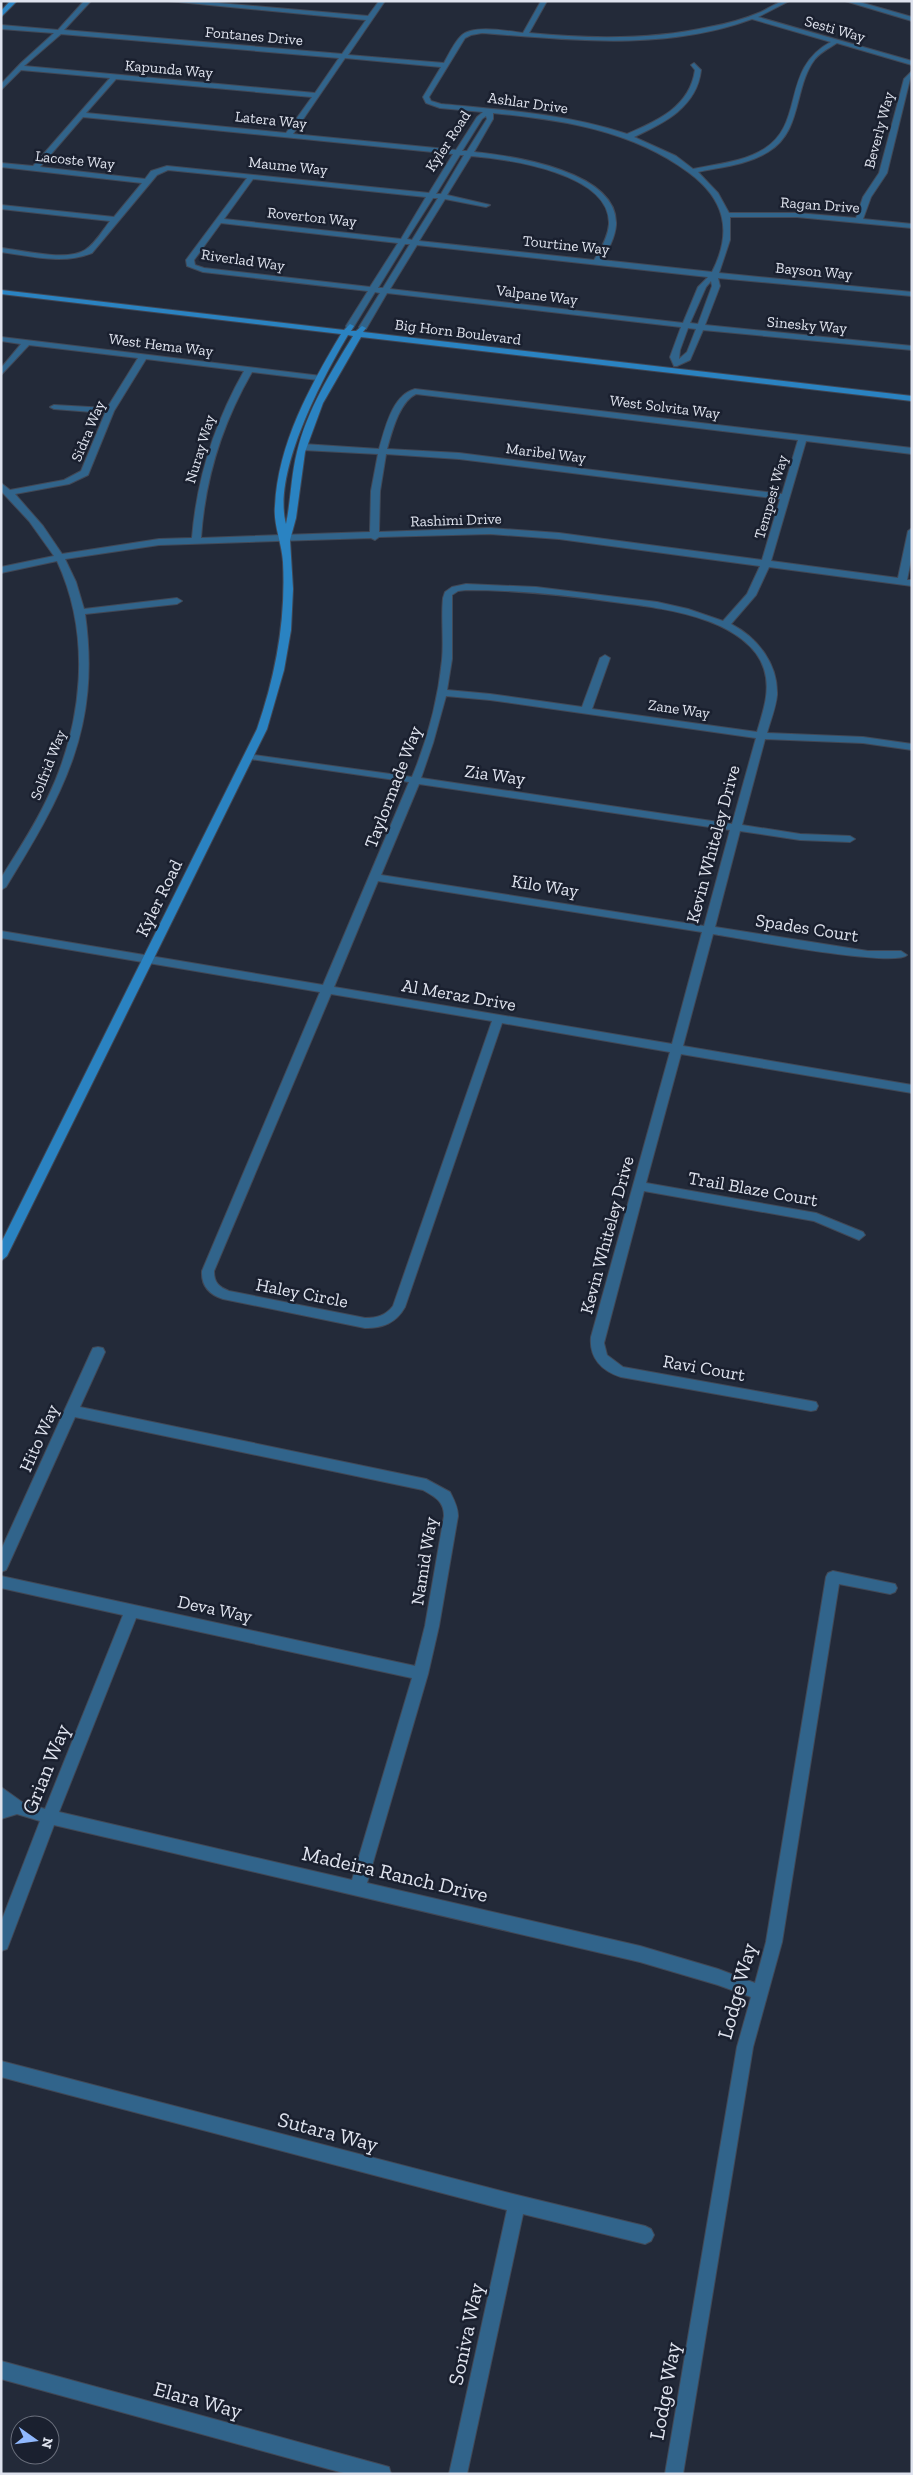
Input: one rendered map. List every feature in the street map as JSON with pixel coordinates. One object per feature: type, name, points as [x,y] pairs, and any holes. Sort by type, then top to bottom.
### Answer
[{"type":"main road","points":[[1,14],[14,1]]},
{"type":"main road","name":"Big Horn Boulevard","points":[[1,285],[912,399]]},
{"type":"main road","name":"Big Horn Boulevard","points":[[1,292],[348,329]]},
{"type":"main road","name":"Kyler Road","points":[[1,1256],[250,756],[271,702],[286,643],[289,578],[286,539],[279,518],[283,480],[297,428],[318,378],[348,329]]},
{"type":"main road","name":"Big Horn Boulevard","points":[[361,331],[677,364],[912,392]]},
{"type":"main road","name":"Kyler Road","points":[[286,539],[292,520],[294,486],[303,447],[321,399],[361,331]]},
{"type":"street","points":[[1,88],[88,1]]},
{"type":"street","points":[[172,1],[370,18]]},
{"type":"street","points":[[288,136],[382,1]]},
{"type":"street","points":[[525,35],[544,1]]},
{"type":"street","name":"Ashlar Drive","points":[[714,275],[716,286],[689,355],[677,364],[675,354],[686,326],[703,286],[714,275],[727,238],[726,215],[717,196],[692,171],[666,154],[627,137],[564,121],[440,106],[427,101],[426,97],[463,37],[469,33],[482,31],[583,39],[641,38],[705,29],[752,17],[786,1]]},
{"type":"street","points":[[848,1],[912,19]]},
{"type":"street","name":"Sesti Way","points":[[752,17],[912,63]]},
{"type":"street","name":"Fontanes Drive","points":[[1,26],[445,66]]},
{"type":"street","points":[[692,171],[747,159],[776,143],[787,126],[809,62],[818,52],[835,42]]},
{"type":"street","points":[[627,137],[666,119],[680,110],[687,101],[698,75],[698,70],[694,65]]},
{"type":"street","name":"Kapunda Way","points":[[20,68],[316,95]]},
{"type":"street","name":"Beverly Way","points":[[860,221],[866,197],[883,173],[907,79],[912,73]]},
{"type":"street","points":[[35,169],[115,76]]},
{"type":"street","name":"Kyler Road","points":[[348,329],[479,118],[489,111],[490,119],[361,331]]},
{"type":"street","name":"Latera Way","points":[[82,115],[458,152],[508,158],[540,166],[571,177],[594,191],[608,207],[612,220],[611,234],[597,262]]},
{"type":"street","name":"Lacoste Way","points":[[1,166],[147,181]]},
{"type":"street","name":"Maume Way","points":[[1,250],[66,257],[80,256],[89,251],[156,171],[167,168],[443,197],[486,205]]},
{"type":"street","name":"Riverlad Way","points":[[252,176],[190,260],[190,264],[194,268],[373,290]]},
{"type":"street","points":[[1,206],[116,219]]},
{"type":"street","name":"Ragan Drive","points":[[726,215],[797,215],[912,226]]},
{"type":"street","name":"Roverton Way","points":[[219,221],[415,242]]},
{"type":"street","name":"Tourtine Way","points":[[415,242],[714,275]]},
{"type":"street","name":"Bayson Way","points":[[714,275],[912,294]]},
{"type":"street","name":"Valpane Way","points":[[373,290],[700,327]]},
{"type":"street","name":"Sinesky Way","points":[[700,327],[912,348]]},
{"type":"street","name":"West Hema Way","points":[[1,339],[318,378]]},
{"type":"street","points":[[1,373],[27,342]]},
{"type":"street","name":"Sidra Way","points":[[5,489],[66,482],[82,476],[110,411],[143,356]]},
{"type":"street","name":"Nuray Way","points":[[196,542],[199,500],[213,442],[229,405],[249,370]]},
{"type":"street","name":"West Solvita Way","points":[[382,450],[405,397],[415,391],[912,451]]},
{"type":"street","points":[[54,407],[110,411]]},
{"type":"street","name":"Tempest Way","points":[[725,625],[751,595],[766,565],[803,438]]},
{"type":"street","name":"Maribel Way","points":[[303,447],[382,450],[481,459],[786,497]]},
{"type":"street","points":[[375,537],[374,495],[382,450]]},
{"type":"street","name":"Solfrid Way","points":[[1,887],[47,810],[58,787],[74,743],[82,700],[84,668],[79,612],[60,557],[5,489]]},
{"type":"street","points":[[902,582],[912,530]]},
{"type":"street","name":"Rashimi Drive","points":[[1,570],[60,557],[144,544],[375,537],[466,531],[513,532],[912,583]]},
{"type":"street","name":"Kevin Whiteley Drive","points":[[455,589],[466,587],[505,587],[573,594],[684,610],[725,625],[753,646],[769,670],[772,696],[598,1337],[598,1354]]},
{"type":"street","name":"Taylormade Way","points":[[327,990],[416,780],[442,693],[448,639],[447,597],[455,589]]},
{"type":"street","points":[[79,612],[177,601]]},
{"type":"street","points":[[586,711],[605,658]]},
{"type":"street","name":"Zane Way","points":[[442,693],[761,736],[863,740],[912,748]]},
{"type":"street","name":"Zia Way","points":[[250,756],[800,837],[850,839]]},
{"type":"street","name":"Kilo Way","points":[[375,877],[708,930]]},
{"type":"street","name":"Spades Court","points":[[708,930],[868,955],[901,955]]},
{"type":"street","name":"Al Meraz Drive","points":[[1,934],[912,1090]]},
{"type":"street","name":"Haley Circle","points":[[327,990],[208,1270],[210,1285],[221,1294],[365,1323],[380,1322],[393,1316],[399,1307],[498,1019]]},
{"type":"street","name":"Trail Blaze Court","points":[[639,1186],[800,1214],[832,1222],[859,1235]]},
{"type":"street","name":"Hito Way","points":[[1,1566],[98,1352]]},
{"type":"street","name":"Ravi Court","points":[[598,1354],[606,1365],[620,1372],[811,1406]]},
{"type":"street","name":"Namid Way","points":[[72,1411],[426,1485],[440,1492],[449,1503],[451,1516],[432,1626],[421,1674],[358,1887]]},
{"type":"street","name":"Lodge Way","points":[[674,2474],[745,2047],[774,1942],[833,1577],[890,1588]]},
{"type":"street","name":"Deva Way","points":[[1,1582],[421,1674]]},
{"type":"street","name":"Grian Way","points":[[1,1944],[49,1817],[132,1610]]},
{"type":"street","name":"Madeira Ranch Drive","points":[[1,1794],[17,1807],[49,1817],[358,1887],[640,1954],[718,1977],[760,1993]]},
{"type":"street","points":[[1,1812],[17,1807]]},
{"type":"street","name":"Sutara Way","points":[[1,2069],[517,2204],[645,2235]]},
{"type":"street","name":"Soniva Way","points":[[458,2474],[517,2204]]},
{"type":"street","name":"Elara Way","points":[[1,2370],[382,2474]]}]
